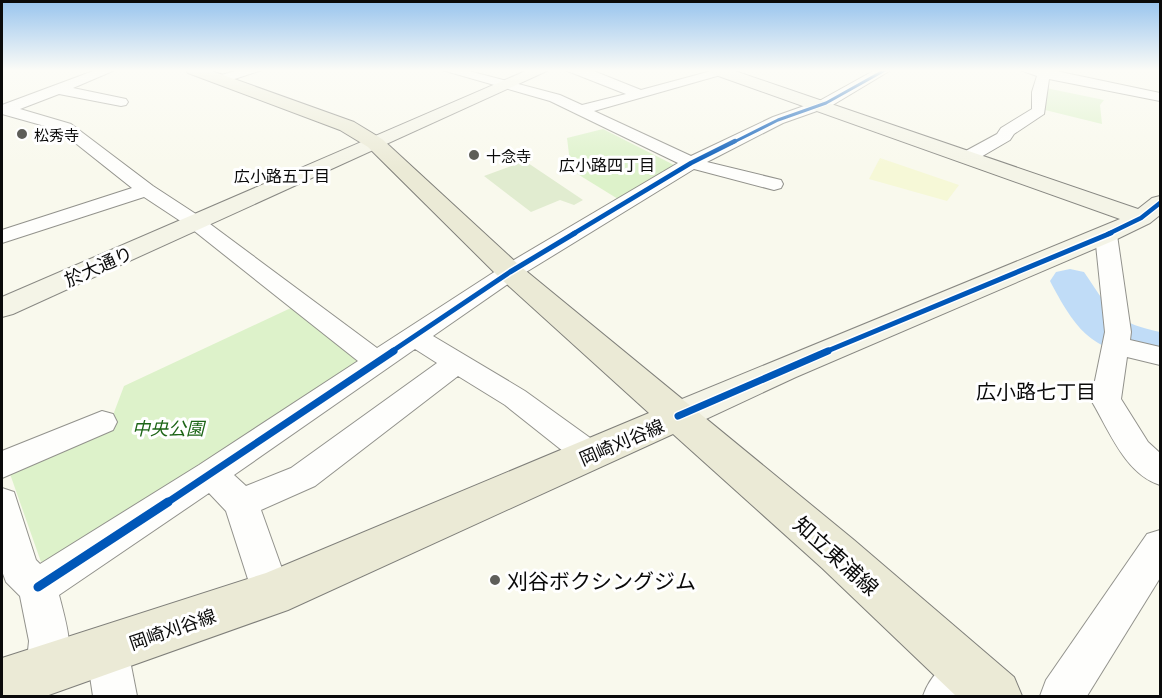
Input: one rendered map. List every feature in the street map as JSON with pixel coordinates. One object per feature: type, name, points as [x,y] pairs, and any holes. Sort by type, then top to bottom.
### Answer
[{"type":"main road","name":"岡崎刈谷線","points":[[2,685],[271,594],[678,416],[510,272],[375,143],[348,126],[282,103]]},
{"type":"main road","name":"知立東浦線","points":[[678,416],[838,554],[969,689]]},
{"type":"street","points":[[4,109],[23,103]]},
{"type":"street","name":"於大通り","points":[[2,308],[469,103]]},
{"type":"street","points":[[565,103],[691,163],[774,184]]},
{"type":"street","points":[[582,110],[608,103]]},
{"type":"street","points":[[812,103],[968,157],[1153,212]]},
{"type":"street","points":[[38,587],[211,474],[510,272],[691,163],[778,120],[824,103]]},
{"type":"street","points":[[968,157],[1005,137],[1007,131],[1039,111],[1039,103]]},
{"type":"street","points":[[4,109],[65,127],[146,190],[195,222],[376,362]]},
{"type":"street","points":[[2,237],[146,190]]},
{"type":"street","points":[[678,416],[1106,235],[1153,212]]},
{"type":"street","points":[[1106,235],[1117,340],[1106,400],[1137,452],[1161,472]]},
{"type":"street","points":[[415,337],[516,398],[588,454]]},
{"type":"street","points":[[1117,340],[1161,356]]},
{"type":"street","points":[[241,503],[303,477],[458,362]]},
{"type":"street","points":[[2,465],[102,422]]},
{"type":"street","points":[[211,474],[241,503],[271,594]]},
{"type":"street","points":[[2,502],[20,570],[38,587],[50,640],[48,670]]},
{"type":"street","points":[[1062,696],[1161,546]]},
{"type":"street","points":[[107,650],[115,696]]},
{"type":"green space","points":[[1043,103],[1102,103],[1100,105],[1102,124],[1041,109]]},
{"type":"green space","points":[[603,129],[676,166],[618,199],[571,170],[567,138]]},
{"type":"green space","points":[[880,158],[959,185],[947,201],[869,179]]},
{"type":"green space","points":[[525,161],[583,200],[574,205],[560,200],[531,212],[484,176]]},
{"type":"green space","name":"中央公園","points":[[293,307],[365,362],[71,556],[41,562],[9,471],[110,423],[124,386]]},
{"type":"waterway","points":[[1070,281],[1088,311],[1104,329],[1126,339],[1160,347]]},
{"type":"cycle path","points":[[38,587],[211,474],[510,272],[691,163],[778,120],[827,103]]},
{"type":"cycle path","points":[[678,416],[784,369],[1106,235],[1141,218],[1160,203]]},
{"type":"place","name":"松秀寺","points":[[22,134]]},
{"type":"place","name":"十念寺","points":[[474,155]]},
{"type":"place","name":"刈谷ボクシングジム","points":[[495,580]]},
{"type":"district","name":"広小路四丁目","points":[[607,164]]},
{"type":"district","name":"広小路五丁目","points":[[282,175]]},
{"type":"district","name":"広小路七丁目","points":[[1036,390]]}]
